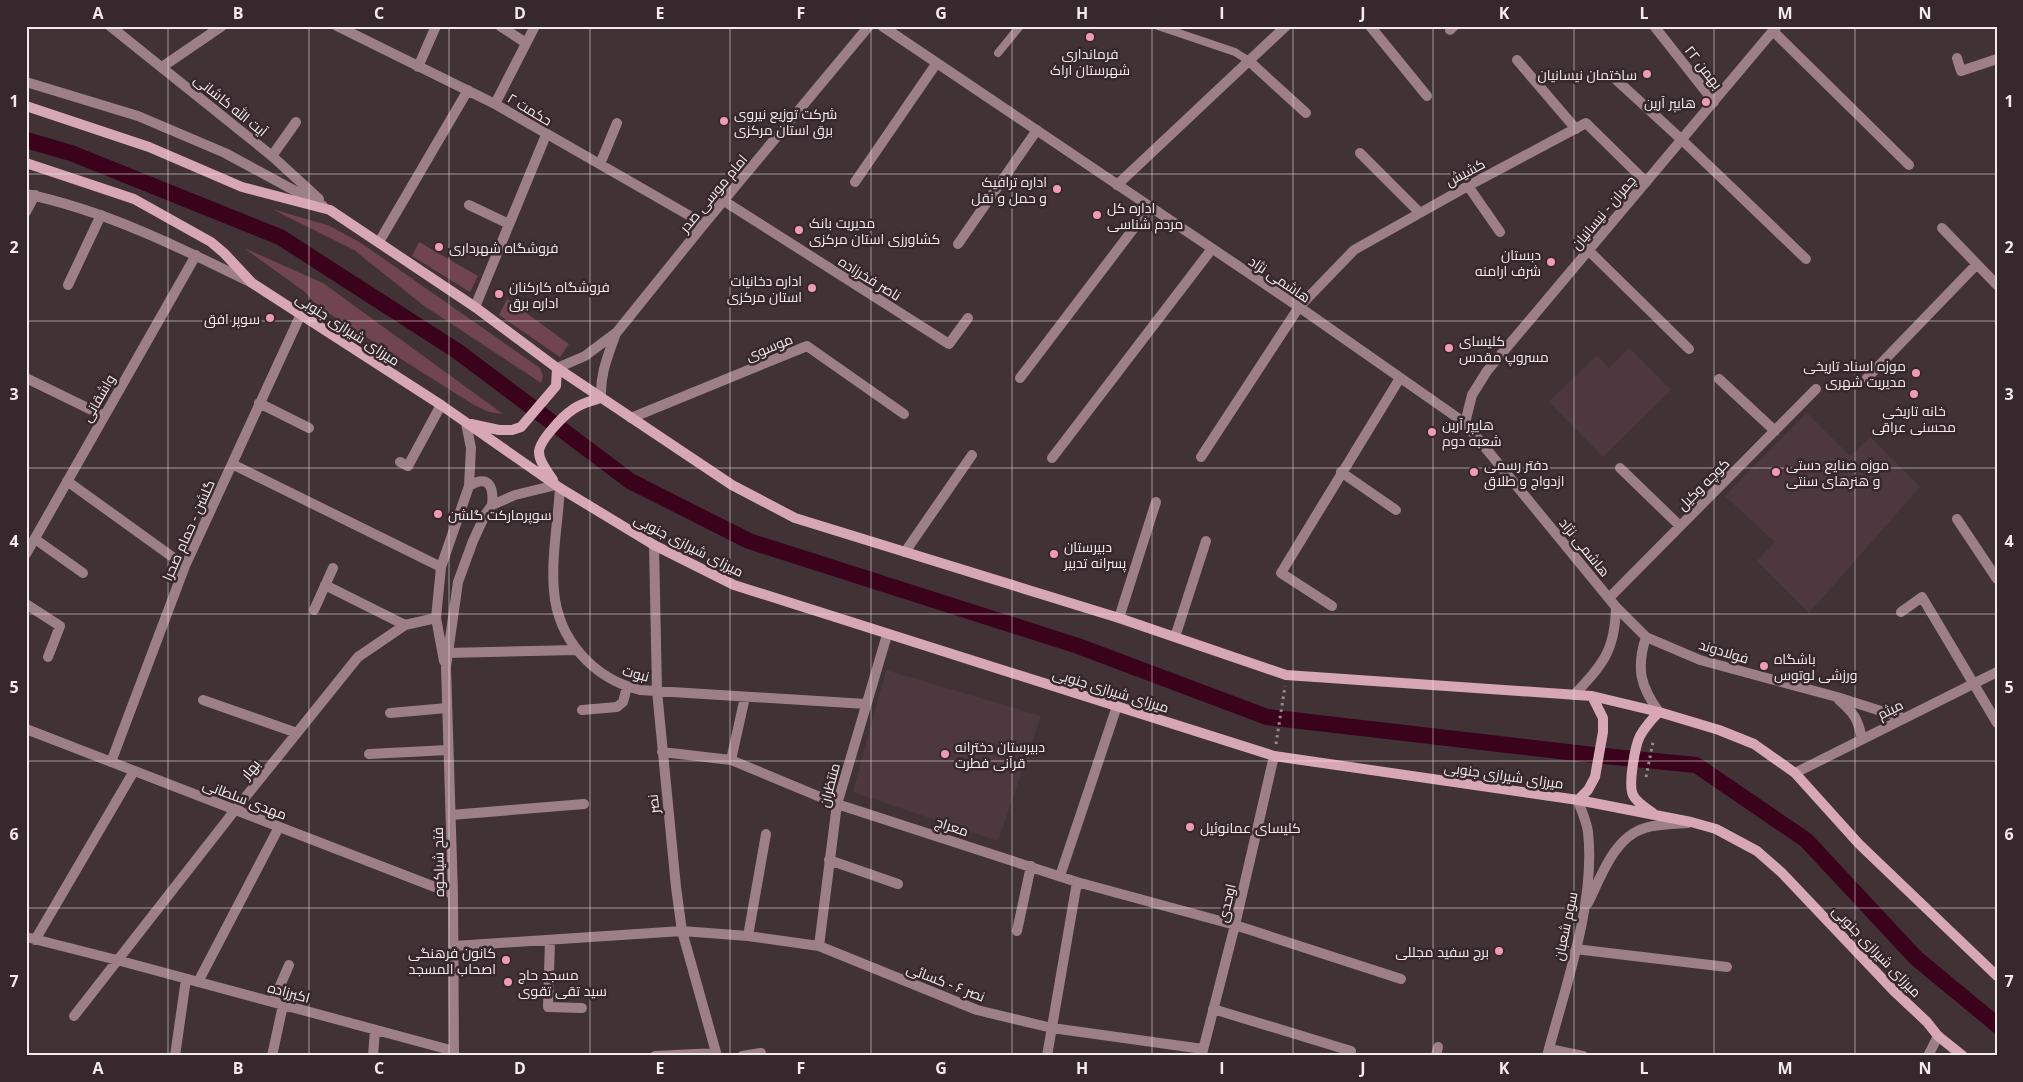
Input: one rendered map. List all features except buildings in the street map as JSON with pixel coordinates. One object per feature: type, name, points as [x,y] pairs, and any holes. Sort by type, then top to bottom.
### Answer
[{"type":"main road","points":[[26,106],[149,147],[242,186],[330,210],[475,307],[558,368],[631,418],[732,485],[794,518],[1119,618],[1286,675],[1592,696],[1659,712],[1719,730],[1754,744],[1795,773],[1865,850],[1997,976]]},
{"type":"main road","name":"میرزای شیرازی جنوبی","points":[[26,163],[134,199],[212,242],[252,283],[441,405],[558,487],[654,545],[734,585],[1274,756],[1578,800],[1691,822],[1716,829],[1757,851],[1769,861],[1801,891],[1894,991],[1927,1022],[1938,1036],[1954,1051],[1963,1056]]},
{"type":"main road","points":[[466,423],[499,430],[512,430],[521,427],[556,386],[558,368]]},
{"type":"main road","points":[[558,487],[542,462],[539,454],[541,443],[571,410],[586,402],[602,398]]},
{"type":"main road","points":[[1578,800],[1588,790],[1595,777],[1603,732],[1603,718],[1592,696]]},
{"type":"main road","points":[[1656,815],[1640,804],[1633,794],[1630,783],[1638,738],[1648,723],[1659,712]]},
{"type":"street","name":"آیت الله کاشانی","points":[[110,26],[272,156],[330,210]]},
{"type":"street","points":[[162,67],[222,26]]},
{"type":"street","name":"حکمت ۲","points":[[338,26],[495,104],[704,224]]},
{"type":"street","points":[[418,67],[436,26]]},
{"type":"street","points":[[500,26],[526,43]]},
{"type":"street","points":[[495,104],[535,26]]},
{"type":"street","name":"امام موسی صدر","points":[[558,368],[585,356],[617,332],[869,26]]},
{"type":"street","name":"هاشمی نژاد","points":[[882,26],[1211,250],[1299,307],[1465,423],[1616,607]]},
{"type":"street","points":[[1117,185],[1286,26]]},
{"type":"street","points":[[1370,26],[1427,96]]},
{"type":"street","name":"۲۲ بهمن","points":[[1654,26],[1714,102]]},
{"type":"street","points":[[1775,29],[1803,64],[1908,165]]},
{"type":"street","name":"چمران - نیسانیان","points":[[1465,423],[1472,395],[1487,371],[1775,29]]},
{"type":"street","points":[[1956,58],[1961,71],[1997,59]]},
{"type":"street","points":[[1517,60],[1576,129],[1586,123],[1646,182]]},
{"type":"street","points":[[1249,61],[1306,113]]},
{"type":"street","points":[[855,182],[936,64]]},
{"type":"street","points":[[1611,75],[1806,259]]},
{"type":"street","points":[[26,82],[138,116],[225,153],[330,210]]},
{"type":"street","points":[[379,242],[468,90]]},
{"type":"street","points":[[272,156],[296,122]]},
{"type":"street","points":[[600,164],[617,123]]},
{"type":"street","name":"کشیش","points":[[1201,457],[1299,307],[1354,250],[1420,212],[1576,129]]},
{"type":"street","points":[[958,244],[1037,130]]},
{"type":"street","points":[[475,307],[546,134]]},
{"type":"street","points":[[1360,153],[1420,212]]},
{"type":"street","points":[[1468,186],[1500,232]]},
{"type":"street","points":[[26,212],[30,194]]},
{"type":"street","name":"میرزای شیرازی جنوبی","points":[[30,194],[101,215],[196,256],[252,283]]},
{"type":"street","name":"ناصر فخرزاده","points":[[724,201],[950,344],[968,318]]},
{"type":"street","points":[[469,204],[509,224]]},
{"type":"street","points":[[1020,378],[1150,208]]},
{"type":"street","points":[[68,285],[101,215]]},
{"type":"street","points":[[1942,228],[1997,284]]},
{"type":"street","points":[[1052,458],[1211,250]]},
{"type":"street","points":[[1589,251],[1689,349]]},
{"type":"street","name":"واشقانی","points":[[26,554],[196,256]]},
{"type":"street","points":[[1867,378],[1977,264]]},
{"type":"street","name":"گلشن - حمام صحرا","points":[[111,762],[186,566],[301,314]]},
{"type":"street","name":"امام موسی صدر","points":[[602,398],[601,381],[603,370],[617,332]]},
{"type":"street","name":"موسوی","points":[[631,418],[807,346],[904,414]]},
{"type":"street","points":[[26,378],[104,416]]},
{"type":"street","points":[[1332,606],[1281,573],[1400,378]]},
{"type":"street","points":[[1719,379],[1775,431]]},
{"type":"street","name":"کوچه وکیل","points":[[1609,598],[1816,389]]},
{"type":"street","points":[[259,403],[309,428]]},
{"type":"street","points":[[400,462],[408,466],[441,405]]},
{"type":"street","name":"فتح شیاکوه","points":[[446,667],[436,618],[441,567],[469,486],[471,448],[466,423]]},
{"type":"street","points":[[905,552],[972,455]]},
{"type":"street","points":[[232,464],[441,567]]},
{"type":"street","points":[[1620,468],[1680,526]]},
{"type":"street","points":[[1341,472],[1396,510]]},
{"type":"street","points":[[67,481],[186,566]]},
{"type":"street","points":[[469,486],[478,481],[485,482],[492,487],[494,493],[492,505]]},
{"type":"street","points":[[492,505],[516,496],[558,487]]},
{"type":"street","name":"نبوت","points":[[558,487],[554,592],[561,623],[577,650],[600,672],[627,687],[657,692],[866,704]]},
{"type":"street","points":[[1119,618],[1156,502]]},
{"type":"street","name":"فتح شیاکوه","points":[[454,1053],[453,894],[446,667],[458,582],[473,541],[485,515],[492,505]]},
{"type":"street","points":[[1957,519],[1997,579]]},
{"type":"street","points":[[35,539],[83,573]]},
{"type":"street","points":[[1175,637],[1206,541]]},
{"type":"street","name":"نصر","points":[[654,545],[657,692],[676,887],[682,931],[716,1054]]},
{"type":"street","points":[[314,610],[333,568]]},
{"type":"street","points":[[325,585],[405,625]]},
{"type":"street","points":[[1901,612],[1922,597],[1997,723]]},
{"type":"street","points":[[26,604],[60,626],[48,657]]},
{"type":"street","points":[[1574,695],[1594,674],[1608,654],[1616,626],[1616,607]]},
{"type":"street","name":"فولادوند","points":[[1616,607],[1646,637],[1700,660],[1837,697],[1903,718]]},
{"type":"street","name":"بهار","points":[[74,1016],[235,810],[358,657],[405,625],[436,618]]},
{"type":"street","name":"منتظران","points":[[819,946],[837,804],[887,635]]},
{"type":"street","points":[[1646,637],[1640,656],[1641,678],[1646,694],[1659,712]]},
{"type":"street","points":[[448,653],[577,650]]},
{"type":"street","name":"میثم","points":[[1795,773],[1997,672]]},
{"type":"street","points":[[582,710],[616,707],[623,702],[627,687]]},
{"type":"street","points":[[731,760],[745,697]]},
{"type":"street","points":[[1837,697],[1851,710],[1858,721],[1862,738]]},
{"type":"street","points":[[204,700],[297,733]]},
{"type":"street","points":[[1060,876],[1117,706]]},
{"type":"street","points":[[390,713],[447,708]]},
{"type":"street","name":"مهدی سلطانی","points":[[26,729],[453,894]]},
{"type":"street","points":[[369,754],[448,750]]},
{"type":"street","name":"معراج","points":[[662,752],[731,760],[837,804],[1076,882],[1235,925],[1401,979]]},
{"type":"street","name":"اوحدی","points":[[1202,1052],[1235,925],[1274,756]]},
{"type":"street","points":[[31,939],[134,771]]},
{"type":"street","name":"سوم شعبان","points":[[1548,1052],[1585,908],[1589,866],[1588,831],[1578,800]]},
{"type":"street","points":[[451,815],[584,804]]},
{"type":"street","points":[[1585,908],[1611,858],[1624,841],[1634,832],[1652,826],[1691,822]]},
{"type":"street","points":[[198,982],[279,826]]},
{"type":"street","points":[[748,936],[766,834]]},
{"type":"street","points":[[829,860],[898,884]]},
{"type":"street","points":[[1017,931],[1031,866]]},
{"type":"street","points":[[1047,1056],[1076,882]]},
{"type":"street","name":"نصر ۶ - کسائی","points":[[454,946],[682,931],[748,936],[819,946],[977,1010],[1052,1028],[1202,1052]]},
{"type":"street","name":"اکبرزاده","points":[[31,939],[118,960],[454,1053]]},
{"type":"street","points":[[550,940],[548,1007],[582,1008]]},
{"type":"street","points":[[1575,949],[1727,967]]},
{"type":"street","points":[[272,1056],[278,1004],[289,965]]},
{"type":"street","points":[[176,1056],[186,979]]},
{"type":"street","points":[[1213,1009],[1351,1051]]},
{"type":"street","points":[[373,1056],[375,1030]]},
{"type":"street","points":[[1928,1056],[1938,1036]]},
{"type":"street","points":[[1548,1052],[1583,1056]]},
{"type":"street","points":[[742,1056],[761,1053],[762,1056]]},
{"type":"street","points":[[655,1056],[716,1054]]},
{"type":"lane","points":[[998,53],[1020,26]]},
{"type":"lane","points":[[1158,26],[1235,52],[1249,61]]},
{"type":"path","points":[[1277,733],[1284,694]]},
{"type":"path","points":[[1644,786],[1653,741]]},
{"type":"shaded area","points":[[272,209],[330,226],[361,243],[540,368],[543,376],[541,383],[423,305],[354,250]]},
{"type":"shaded area","points":[[419,242],[478,276],[470,292],[412,256]]},
{"type":"shaded area","points":[[244,248],[323,283],[503,414],[489,412],[474,405],[317,306],[305,292]]},
{"type":"shaded area","points":[[507,299],[569,344],[560,357],[499,315]]},
{"type":"shaded area","points":[[1629,348],[1671,390],[1603,457],[1549,402],[1597,355],[1609,368]]},
{"type":"shaded area","points":[[1807,413],[1850,456],[1870,437],[1920,487],[1809,613],[1757,561],[1775,542],[1725,496]]},
{"type":"shaded area","name":"دبیرستان دخترانه قرآنی فطرت","points":[[886,670],[1041,716],[998,841],[853,792]]},
{"type":"waterway","points":[[26,140],[71,153],[280,237],[457,351],[630,481],[749,541],[1078,646],[1267,717],[1696,765],[1806,840],[1916,958],[1997,1025]]},
{"type":"place","name":"فرمانداری شهرستان اراک","points":[[1090,37]]},
{"type":"place","name":"ساختمان نیسانیان","points":[[1647,74]]},
{"type":"place","name":"هایپر آرین","points":[[1706,102]]},
{"type":"place","name":"شرکت توزیع نیروی برق استان مرکزی","points":[[724,121]]},
{"type":"place","name":"اداره ترافیک و حمل و نقل","points":[[1057,189]]},
{"type":"place","name":"اداره کل مردم شناسی","points":[[1097,215]]},
{"type":"place","name":"مدیریت بانک کشاورزی استان مرکزی","points":[[799,230]]},
{"type":"place","name":"فروشگاه شهرداری","points":[[439,247]]},
{"type":"place","name":"دبستان شرف ارامنه","points":[[1551,262]]},
{"type":"place","name":"اداره دخانیات استان مرکزی","points":[[812,288]]},
{"type":"place","name":"فروشگاه کارکنان اداره برق","points":[[499,294]]},
{"type":"place","name":"سوپر افق","points":[[270,318]]},
{"type":"place","name":"کلیسای مسروپ مقدس","points":[[1449,348]]},
{"type":"place","name":"موزه اسناد تاریخی مدیریت شهری","points":[[1916,373]]},
{"type":"place","name":"خانه تاریخی محسنی عراقی","points":[[1914,394]]},
{"type":"place","name":"هایپر آرین شعبه دوم","points":[[1432,432]]},
{"type":"place","name":"دفتر رسمی ازدواج و طلاق","points":[[1474,472]]},
{"type":"place","name":"موزه صنایع دستی و هنرهای سنتی","points":[[1776,472]]},
{"type":"place","name":"سوپرمارکت گلشن","points":[[438,514]]},
{"type":"place","name":"دبیرستان پسرانه تدبیر","points":[[1054,554]]},
{"type":"place","name":"باشگاه ورزشی لوتوس","points":[[1764,666]]},
{"type":"place","name":"دبیرستان دخترانه قرآنی فطرت","points":[[945,754]]},
{"type":"place","name":"کلیسای عمانوئیل","points":[[1190,827]]},
{"type":"place","name":"برج سفید مجللی","points":[[1499,951]]},
{"type":"place","name":"کانون فرهنگی اصحاب المسجد","points":[[506,960]]},
{"type":"place","name":"مسجد حاج سید تقی تقوی","points":[[508,982]]}]
